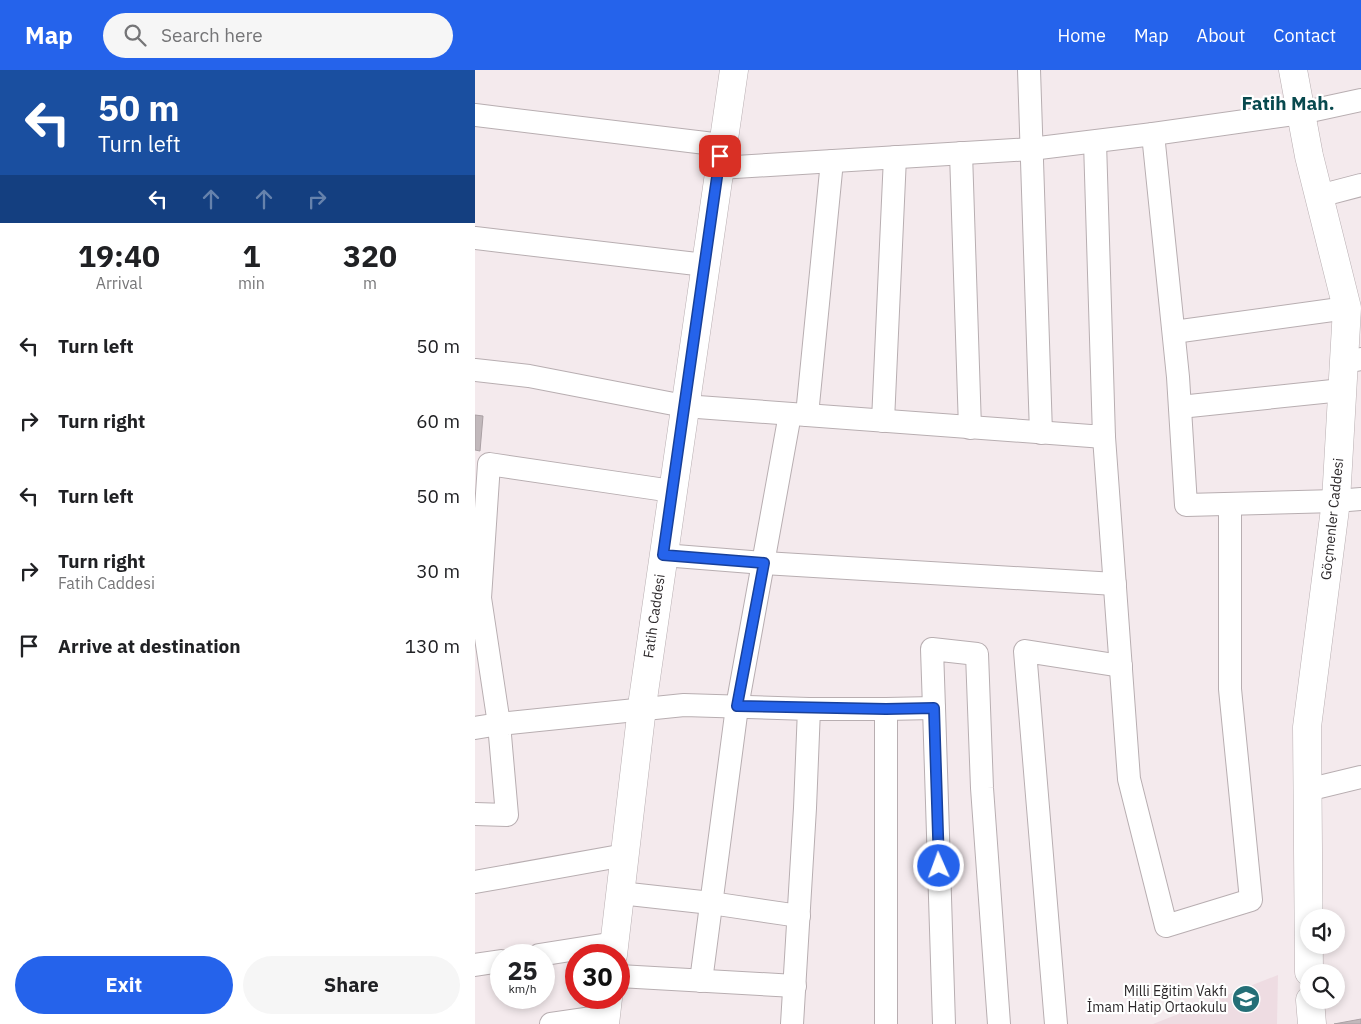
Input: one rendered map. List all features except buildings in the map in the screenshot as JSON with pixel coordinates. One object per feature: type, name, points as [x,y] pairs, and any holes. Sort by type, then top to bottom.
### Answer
[{"type":"main road","name":"Fatih Caddesi","points":[[615,944],[641,709],[734,70]]},
{"type":"main road","name":"Göçmenler Caddesi","points":[[1293,70],[1319,196],[1347,308],[1352,360],[1342,390],[1348,500],[1307,728],[1309,964]]},
{"type":"main road","points":[[1311,1009],[1312,1024]]},
{"type":"street","points":[[1029,70],[1041,433]]},
{"type":"street","points":[[475,115],[720,156],[832,161],[1031,149],[1095,142],[1301,113],[1361,100]]},
{"type":"street","points":[[1153,134],[1174,332],[1186,504],[1348,500]]},
{"type":"street","points":[[1095,142],[1104,438],[1129,780],[1166,926],[1251,900],[1230,689],[1230,504]]},
{"type":"street","points":[[961,153],[970,428]]},
{"type":"street","points":[[883,421],[895,157]]},
{"type":"street","points":[[701,981],[737,706],[764,563],[799,414],[832,161]]},
{"type":"street","points":[[1319,196],[1361,185]]},
{"type":"street","points":[[475,238],[705,265]]},
{"type":"street","points":[[1174,332],[1347,308]]},
{"type":"street","points":[[475,370],[529,376],[685,406],[1104,438]]},
{"type":"street","points":[[1180,407],[1342,390]]},
{"type":"street","points":[[475,814],[507,815],[499,724],[480,598],[482,463],[672,491]]},
{"type":"street","points":[[663,555],[764,563],[1115,584]]},
{"type":"street","points":[[944,1024],[932,649],[977,654],[982,788],[999,1024]]},
{"type":"street","points":[[1056,1024],[1025,651],[1121,666]]},
{"type":"street","points":[[475,728],[684,705],[809,709],[934,708]]},
{"type":"street","points":[[792,1024],[809,709]]},
{"type":"street","points":[[886,709],[886,1024]]},
{"type":"street","points":[[1307,790],[1361,777]]},
{"type":"street","points":[[475,882],[625,855]]},
{"type":"street","points":[[620,893],[711,903],[799,916]]},
{"type":"street","points":[[475,965],[490,963]]},
{"type":"street","points":[[630,977],[795,986]]},
{"type":"street","points":[[551,1024],[607,1013]]},
{"type":"shaded area","name":"Milli Eğitim Vakfı İmam Hatip Ortaokulu","points":[[1278,975],[1277,1024],[1153,1024]]},
{"type":"place","name":"Milli Eğitim Vakfı İmam Hatip Ortaokulu","points":[[1246,999]]},
{"type":"district","name":"Fatih Mah.","points":[[1288,103]]},
{"type":"route","points":[[720,156],[663,555],[764,563],[737,706],[809,709],[934,708],[939,866]]}]
